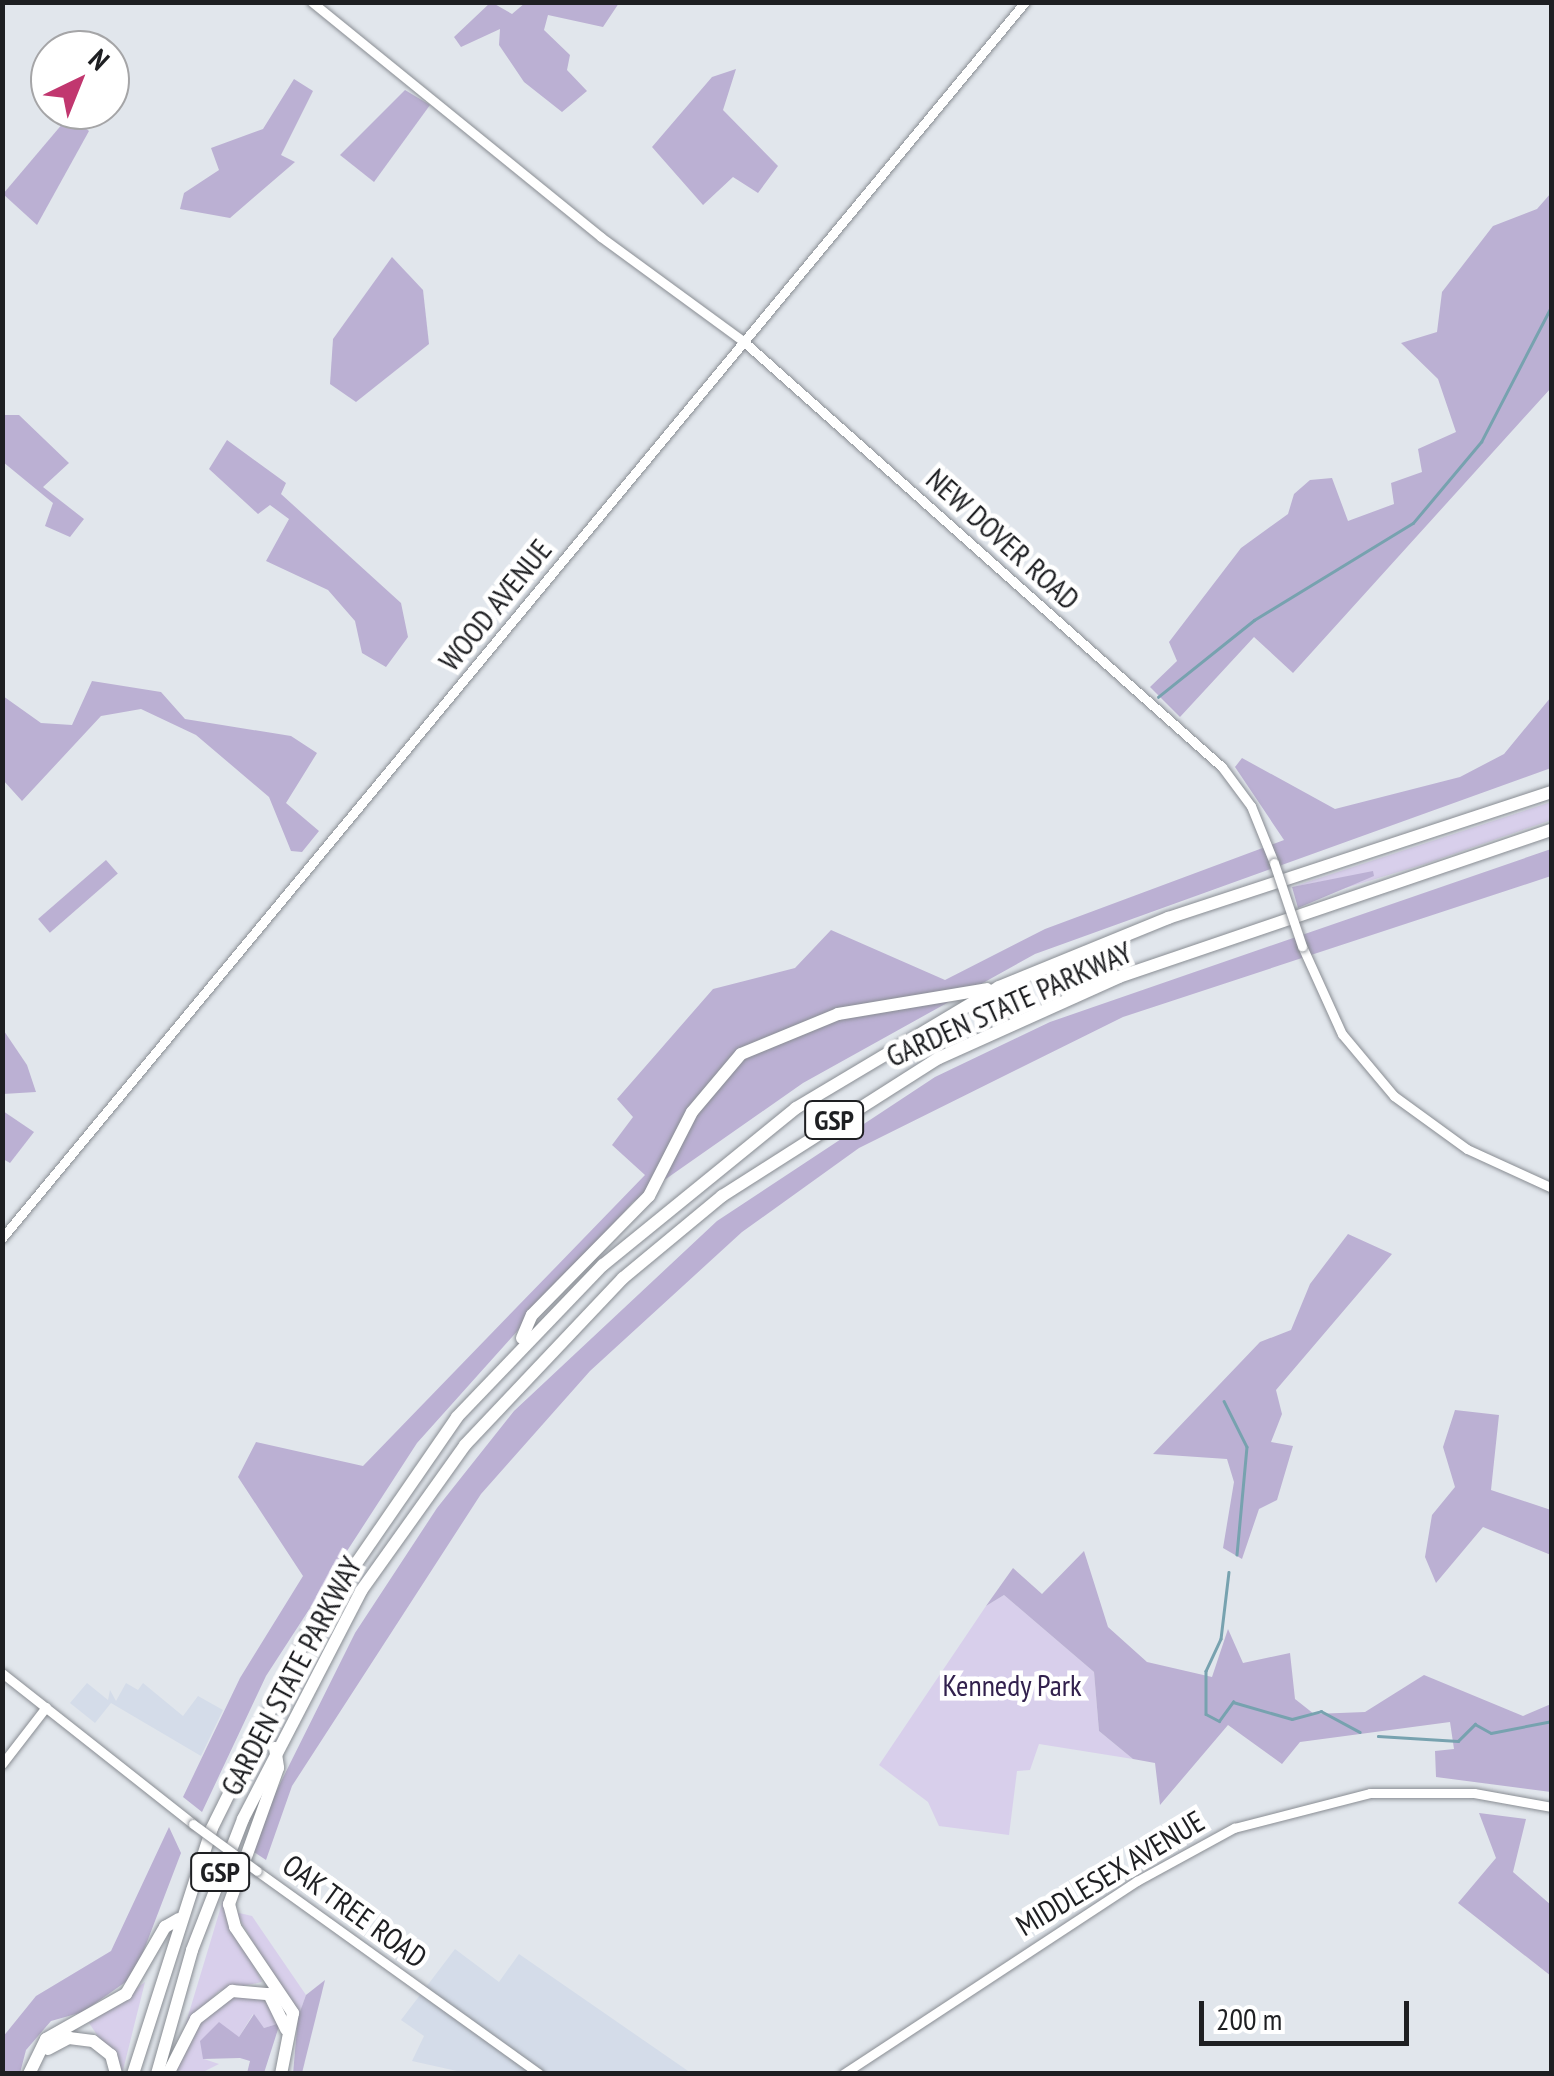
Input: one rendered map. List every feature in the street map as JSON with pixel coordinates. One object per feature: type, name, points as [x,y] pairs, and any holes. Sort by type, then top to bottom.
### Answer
[{"type":"highway","name":"GARDEN STATE PARKWAY","points":[[178,1919],[212,1828],[337,1585],[425,1458],[520,1344],[693,1188],[796,1108],[1000,987],[1168,918],[1552,792]]},
{"type":"highway","name":"GARDEN STATE PARKWAY","points":[[156,2074],[209,1902],[275,1748],[361,1591],[465,1445],[586,1313],[722,1196],[899,1080],[1071,998],[1552,830]]},
{"type":"highway","points":[[520,1344],[532,1315],[649,1196],[692,1112],[741,1054],[838,1014],[928,1005],[1000,987]]},
{"type":"highway","points":[[275,1748],[278,1768],[229,1904],[235,1927],[293,2013],[280,2074]]},
{"type":"highway","points":[[28,2074],[46,2039],[126,1994],[164,1927],[178,1919]]},
{"type":"highway","points":[[133,2074],[178,1919]]},
{"type":"highway","points":[[168,2074],[204,2009],[246,1988],[270,1994],[284,2013],[280,2074]]},
{"type":"highway","points":[[36,2074],[48,2049],[75,2038],[108,2050],[116,2074]]},
{"type":"street","name":"NEW DOVER ROAD","points":[[312,2],[601,237],[743,341],[1222,766],[1251,806],[1302,946],[1342,1034],[1394,1096],[1467,1149],[1552,1188]]},
{"type":"street","name":"WOOD AVENUE","points":[[2,1238],[1025,2]]},
{"type":"street","name":"OAK TREE ROAD","points":[[2,1673],[256,1871],[540,2074]]},
{"type":"street","points":[[2,1764],[46,1707]]},
{"type":"street","name":"MIDDLESEX AVENUE","points":[[843,2074],[1170,1860],[1234,1828],[1370,1793],[1474,1793],[1552,1807]]},
{"type":"shaded area","points":[[491,2],[512,14],[525,3],[619,3],[603,27],[548,15],[544,30],[570,55],[567,70],[587,91],[562,112],[524,82],[499,45],[500,29],[461,47],[454,37]]},
{"type":"shaded area","points":[[736,69],[723,110],[778,166],[758,193],[733,177],[703,205],[652,147],[712,77]]},
{"type":"shaded area","points":[[294,79],[313,91],[281,155],[295,162],[230,218],[180,209],[184,193],[219,170],[211,148],[263,129]]},
{"type":"shaded area","points":[[405,90],[430,105],[374,182],[340,155]]},
{"type":"shaded area","points":[[57,130],[89,131],[37,225],[3,194]]},
{"type":"shaded area","points":[[1551,193],[1551,388],[1293,673],[1254,637],[1180,717],[1150,687],[1177,661],[1169,642],[1241,548],[1288,514],[1294,494],[1310,480],[1332,478],[1348,521],[1394,504],[1391,483],[1422,472],[1418,449],[1456,432],[1438,379],[1401,343],[1437,332],[1442,292],[1493,226],[1537,209]]},
{"type":"shaded area","points":[[392,257],[423,290],[429,344],[356,402],[330,384],[333,339]]},
{"type":"shaded area","points":[[3,415],[19,415],[69,463],[43,487],[84,519],[70,537],[45,526],[53,503],[3,462]]},
{"type":"shaded area","points":[[227,440],[286,483],[281,494],[401,603],[408,637],[386,667],[362,653],[355,621],[328,590],[266,561],[289,519],[270,505],[258,514],[209,469]]},
{"type":"shaded area","points":[[92,681],[161,692],[185,719],[291,736],[317,753],[286,803],[319,831],[302,852],[291,851],[269,797],[196,735],[141,709],[101,716],[22,801],[3,780],[3,696],[41,723],[72,725]]},
{"type":"shaded area","points":[[1551,697],[1551,768],[1035,954],[803,1083],[633,1202],[417,1443],[266,1676],[202,1812],[183,1797],[240,1678],[303,1576],[238,1477],[256,1442],[363,1466],[645,1175],[612,1145],[633,1117],[617,1099],[713,989],[795,968],[831,930],[945,980],[1045,929],[1284,840],[1235,767],[1242,758],[1335,809],[1460,777],[1504,754]]},
{"type":"shaded area","points":[[1551,849],[1551,876],[1123,1017],[859,1148],[742,1232],[590,1371],[481,1494],[292,1786],[266,1860],[248,1848],[355,1633],[437,1508],[514,1411],[717,1221],[935,1077],[1050,1022]]},
{"type":"shaded area","points":[[106,860],[118,874],[50,933],[38,919]]},
{"type":"shaded area","points":[[1373,871],[1374,876],[1298,908],[1292,887]]},
{"type":"shaded area","points":[[2,1028],[27,1065],[36,1092],[3,1094]]},
{"type":"shaded area","points":[[3,1111],[34,1132],[10,1163],[3,1159]]},
{"type":"shaded area","points":[[1348,1234],[1392,1254],[1276,1390],[1282,1414],[1271,1442],[1293,1446],[1277,1500],[1259,1509],[1242,1559],[1223,1548],[1234,1482],[1227,1459],[1153,1454],[1260,1342],[1291,1330],[1310,1284]]},
{"type":"shaded area","points":[[1455,1410],[1499,1415],[1491,1490],[1551,1510],[1551,1555],[1483,1527],[1436,1583],[1425,1557],[1432,1515],[1455,1487],[1443,1447]]},
{"type":"shaded area","points":[[1084,1551],[1108,1627],[1147,1662],[1212,1677],[1228,1629],[1243,1663],[1290,1653],[1295,1699],[1314,1714],[1365,1712],[1424,1675],[1523,1716],[1551,1704],[1551,1792],[1436,1777],[1435,1751],[1454,1749],[1450,1722],[1300,1742],[1282,1764],[1228,1725],[1160,1805],[1155,1763],[1133,1759],[1099,1731],[1094,1672],[1004,1595],[986,1606],[1013,1568],[1042,1594]]},
{"type":"shaded area","points":[[87,1683],[108,1700],[110,1690],[116,1701],[126,1683],[138,1690],[143,1683],[183,1716],[198,1696],[223,1710],[201,1756],[111,1703],[95,1723],[70,1703]]},
{"type":"shaded area","points":[[1479,1813],[1526,1819],[1513,1872],[1551,1905],[1551,1976],[1458,1903],[1496,1858]]},
{"type":"shaded area","points":[[169,1827],[181,1853],[134,1976],[83,2012],[51,2021],[26,2050],[20,2073],[3,2073],[2,2038],[36,1996],[111,1951]]},
{"type":"shaded area","points":[[455,1949],[499,1982],[519,1954],[691,2073],[466,2073],[412,2061],[424,2036],[401,2020]]},
{"type":"shaded area","points":[[325,1980],[302,2073],[293,2074],[298,2017],[306,1995]]},
{"type":"shaded area","points":[[254,2014],[264,2028],[280,2023],[264,2073],[247,2073],[250,2061],[240,2058],[203,2059],[200,2041],[219,2022],[239,2037]]},
{"type":"green space","points":[[1551,802],[1551,820],[1425,864],[1342,889],[1373,872],[1292,887]]},
{"type":"green space","name":"Kennedy Park","points":[[1004,1595],[1094,1672],[1099,1731],[1133,1759],[1039,1744],[1030,1770],[1017,1771],[1009,1835],[939,1826],[928,1802],[879,1765],[986,1606]]},
{"type":"green space","points":[[223,1900],[262,1982],[219,1991],[185,2026]]},
{"type":"green space","points":[[235,1912],[252,1916],[306,1995],[298,2017]]},
{"type":"green space","points":[[145,1982],[123,2070],[89,2023]]},
{"type":"green space","points":[[249,1993],[270,2002],[280,2023],[264,2028],[253,2014],[239,2037],[204,2059],[219,2064],[201,2073],[176,2070],[200,2021],[224,1999]]},
{"type":"waterway","points":[[1158,697],[1254,620],[1413,523],[1481,442],[1552,305]]},
{"type":"waterway","points":[[1224,1401],[1247,1447],[1237,1555]]},
{"type":"waterway","points":[[1229,1572],[1221,1639],[1206,1671],[1206,1714],[1219,1721],[1233,1702],[1292,1719],[1321,1711],[1360,1732]]},
{"type":"waterway","points":[[1378,1736],[1458,1741],[1475,1724],[1491,1733],[1552,1721]]}]
